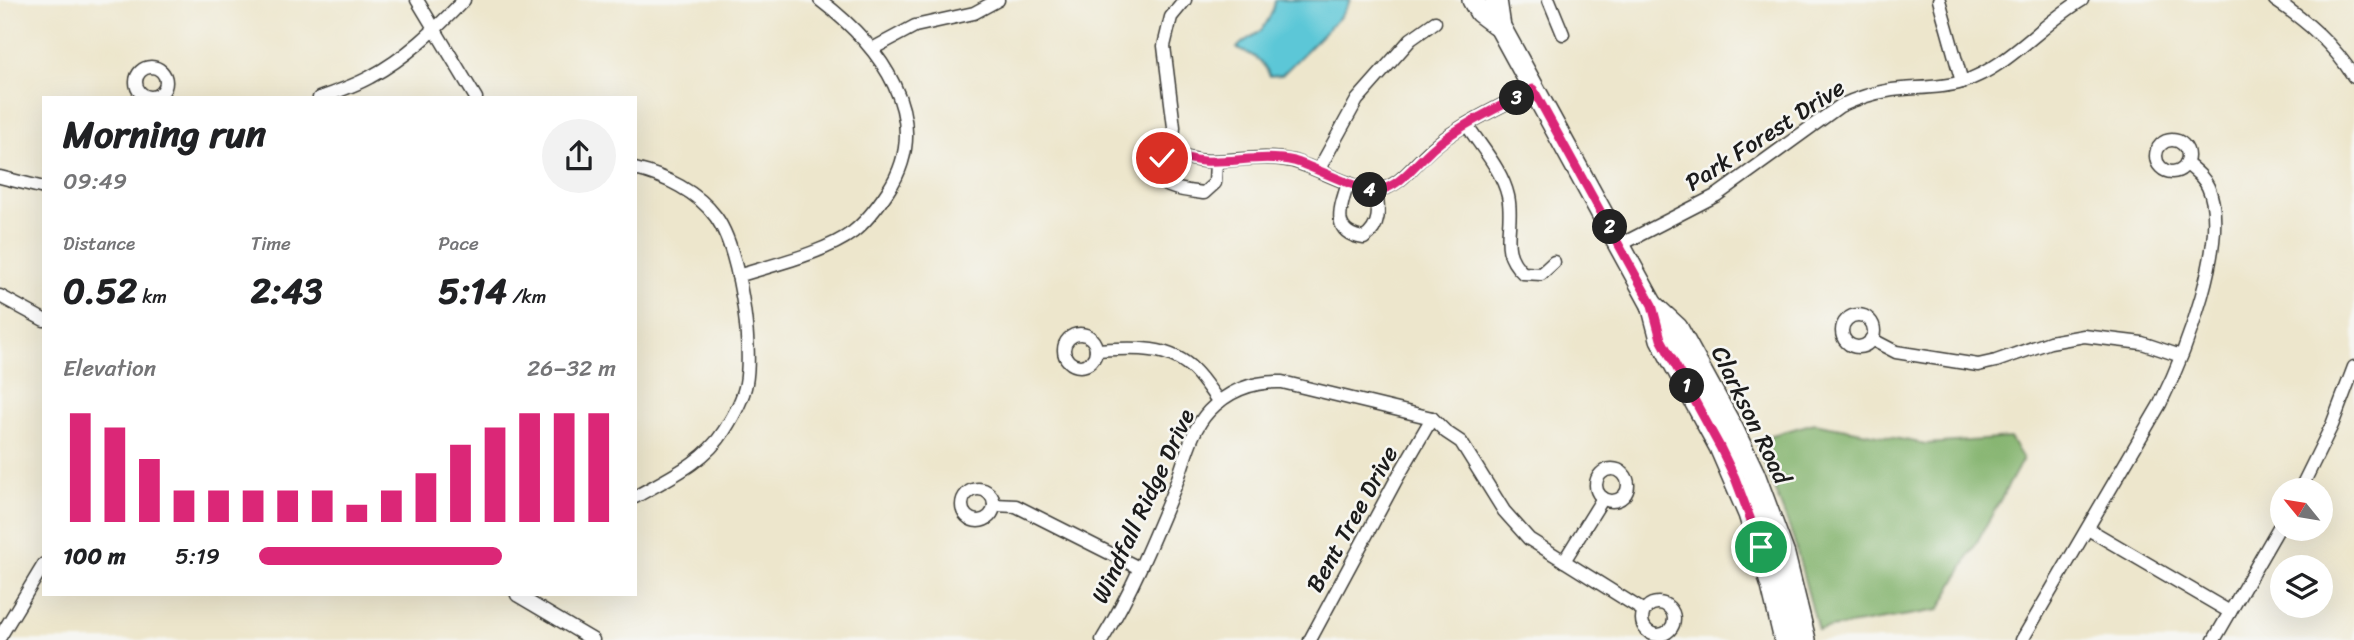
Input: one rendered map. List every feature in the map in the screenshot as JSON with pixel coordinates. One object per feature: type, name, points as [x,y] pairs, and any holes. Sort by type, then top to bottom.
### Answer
[{"type":"main road","name":"Clarkson Road","points":[[1473,0],[1480,12],[1500,27]]},
{"type":"main road","name":"Clarkson Road","points":[[1496,0],[1500,27],[1652,305],[1661,339],[1720,447],[1749,514],[1772,586],[1785,640]]},
{"type":"main road","name":"Clarkson Road","points":[[1652,305],[1677,328],[1754,474],[1784,555],[1805,640]]},
{"type":"street","points":[[417,0],[475,96]]},
{"type":"street","points":[[324,96],[369,78],[386,68],[436,29],[464,0]]},
{"type":"street","points":[[738,276],[841,240],[866,220],[893,184],[902,164],[906,150],[904,114],[888,73],[855,29],[820,0]]},
{"type":"street","points":[[872,49],[915,26],[974,13],[998,0]]},
{"type":"street","points":[[1172,155],[1174,127],[1164,46],[1171,17],[1185,0]]},
{"type":"street","points":[[1549,0],[1563,34]]},
{"type":"street","points":[[1938,0],[1962,82]]},
{"type":"street","name":"Park Forest Drive","points":[[1620,245],[1717,195],[1840,106],[1863,96],[1891,90],[1937,88],[1962,82],[2003,61],[2082,0]]},
{"type":"street","points":[[2275,0],[2322,35],[2354,77]]},
{"type":"street","points":[[1319,169],[1357,100],[1411,39],[1435,22]]},
{"type":"street","points":[[1216,161],[1217,176],[1210,189],[1204,192],[1166,186],[1156,174],[1158,161],[1172,155],[1189,160],[1216,161],[1268,158],[1292,161],[1319,169],[1359,188],[1376,191],[1390,187],[1426,154],[1467,125],[1533,89]]},
{"type":"street","points":[[1467,125],[1505,185],[1510,213],[1508,253],[1515,266],[1523,274],[1541,274],[1554,262]]},
{"type":"street","points":[[2022,640],[2160,404],[2191,329],[2205,282],[2214,239],[2215,219],[2209,189],[2203,177],[2186,163]]},
{"type":"street","points":[[637,169],[652,173],[685,190],[717,218],[738,276],[747,335],[748,364],[740,402],[723,433],[706,453],[637,496]]},
{"type":"street","points":[[0,177],[42,188]]},
{"type":"street","points":[[1348,183],[1339,217],[1343,228],[1353,236],[1364,238],[1374,229],[1379,213],[1376,191]]},
{"type":"street","points":[[0,296],[42,319]]},
{"type":"street","points":[[1871,339],[1896,352],[1978,365],[2050,342],[2084,336],[2143,343],[2180,356]]},
{"type":"street","points":[[1096,350],[1148,348],[1173,357],[1194,370],[1219,402]]},
{"type":"street","points":[[2306,478],[2332,425],[2354,367]]},
{"type":"street","name":"Windfall Ridge Drive","points":[[1102,640],[1139,568],[1203,417],[1237,389],[1265,381],[1282,382],[1432,418],[1461,442],[1504,511],[1529,539],[1644,611]]},
{"type":"street","name":"Bent Tree Drive","points":[[1310,640],[1432,418]]},
{"type":"street","points":[[1564,561],[1603,498]]},
{"type":"street","points":[[994,505],[1016,506],[1139,568]]},
{"type":"street","points":[[2088,529],[2230,612]]},
{"type":"street","points":[[2214,640],[2271,541]]},
{"type":"street","points":[[0,637],[42,567]]},
{"type":"street","points":[[534,599],[593,640]]},
{"type":"green space","points":[[1814,423],[1926,444],[2010,438],[2023,459],[1939,610],[1818,630],[1793,537],[1755,440]]},
{"type":"water","points":[[1275,0],[1350,0],[1341,16],[1282,75],[1270,76],[1257,59],[1237,48],[1263,28]]},
{"type":"route","points":[[1162,158],[1172,155],[1206,161],[1268,158],[1292,161],[1319,169],[1359,188],[1376,191],[1390,187],[1438,144],[1467,125],[1533,89],[1652,305],[1661,339],[1735,478],[1761,547]]}]
